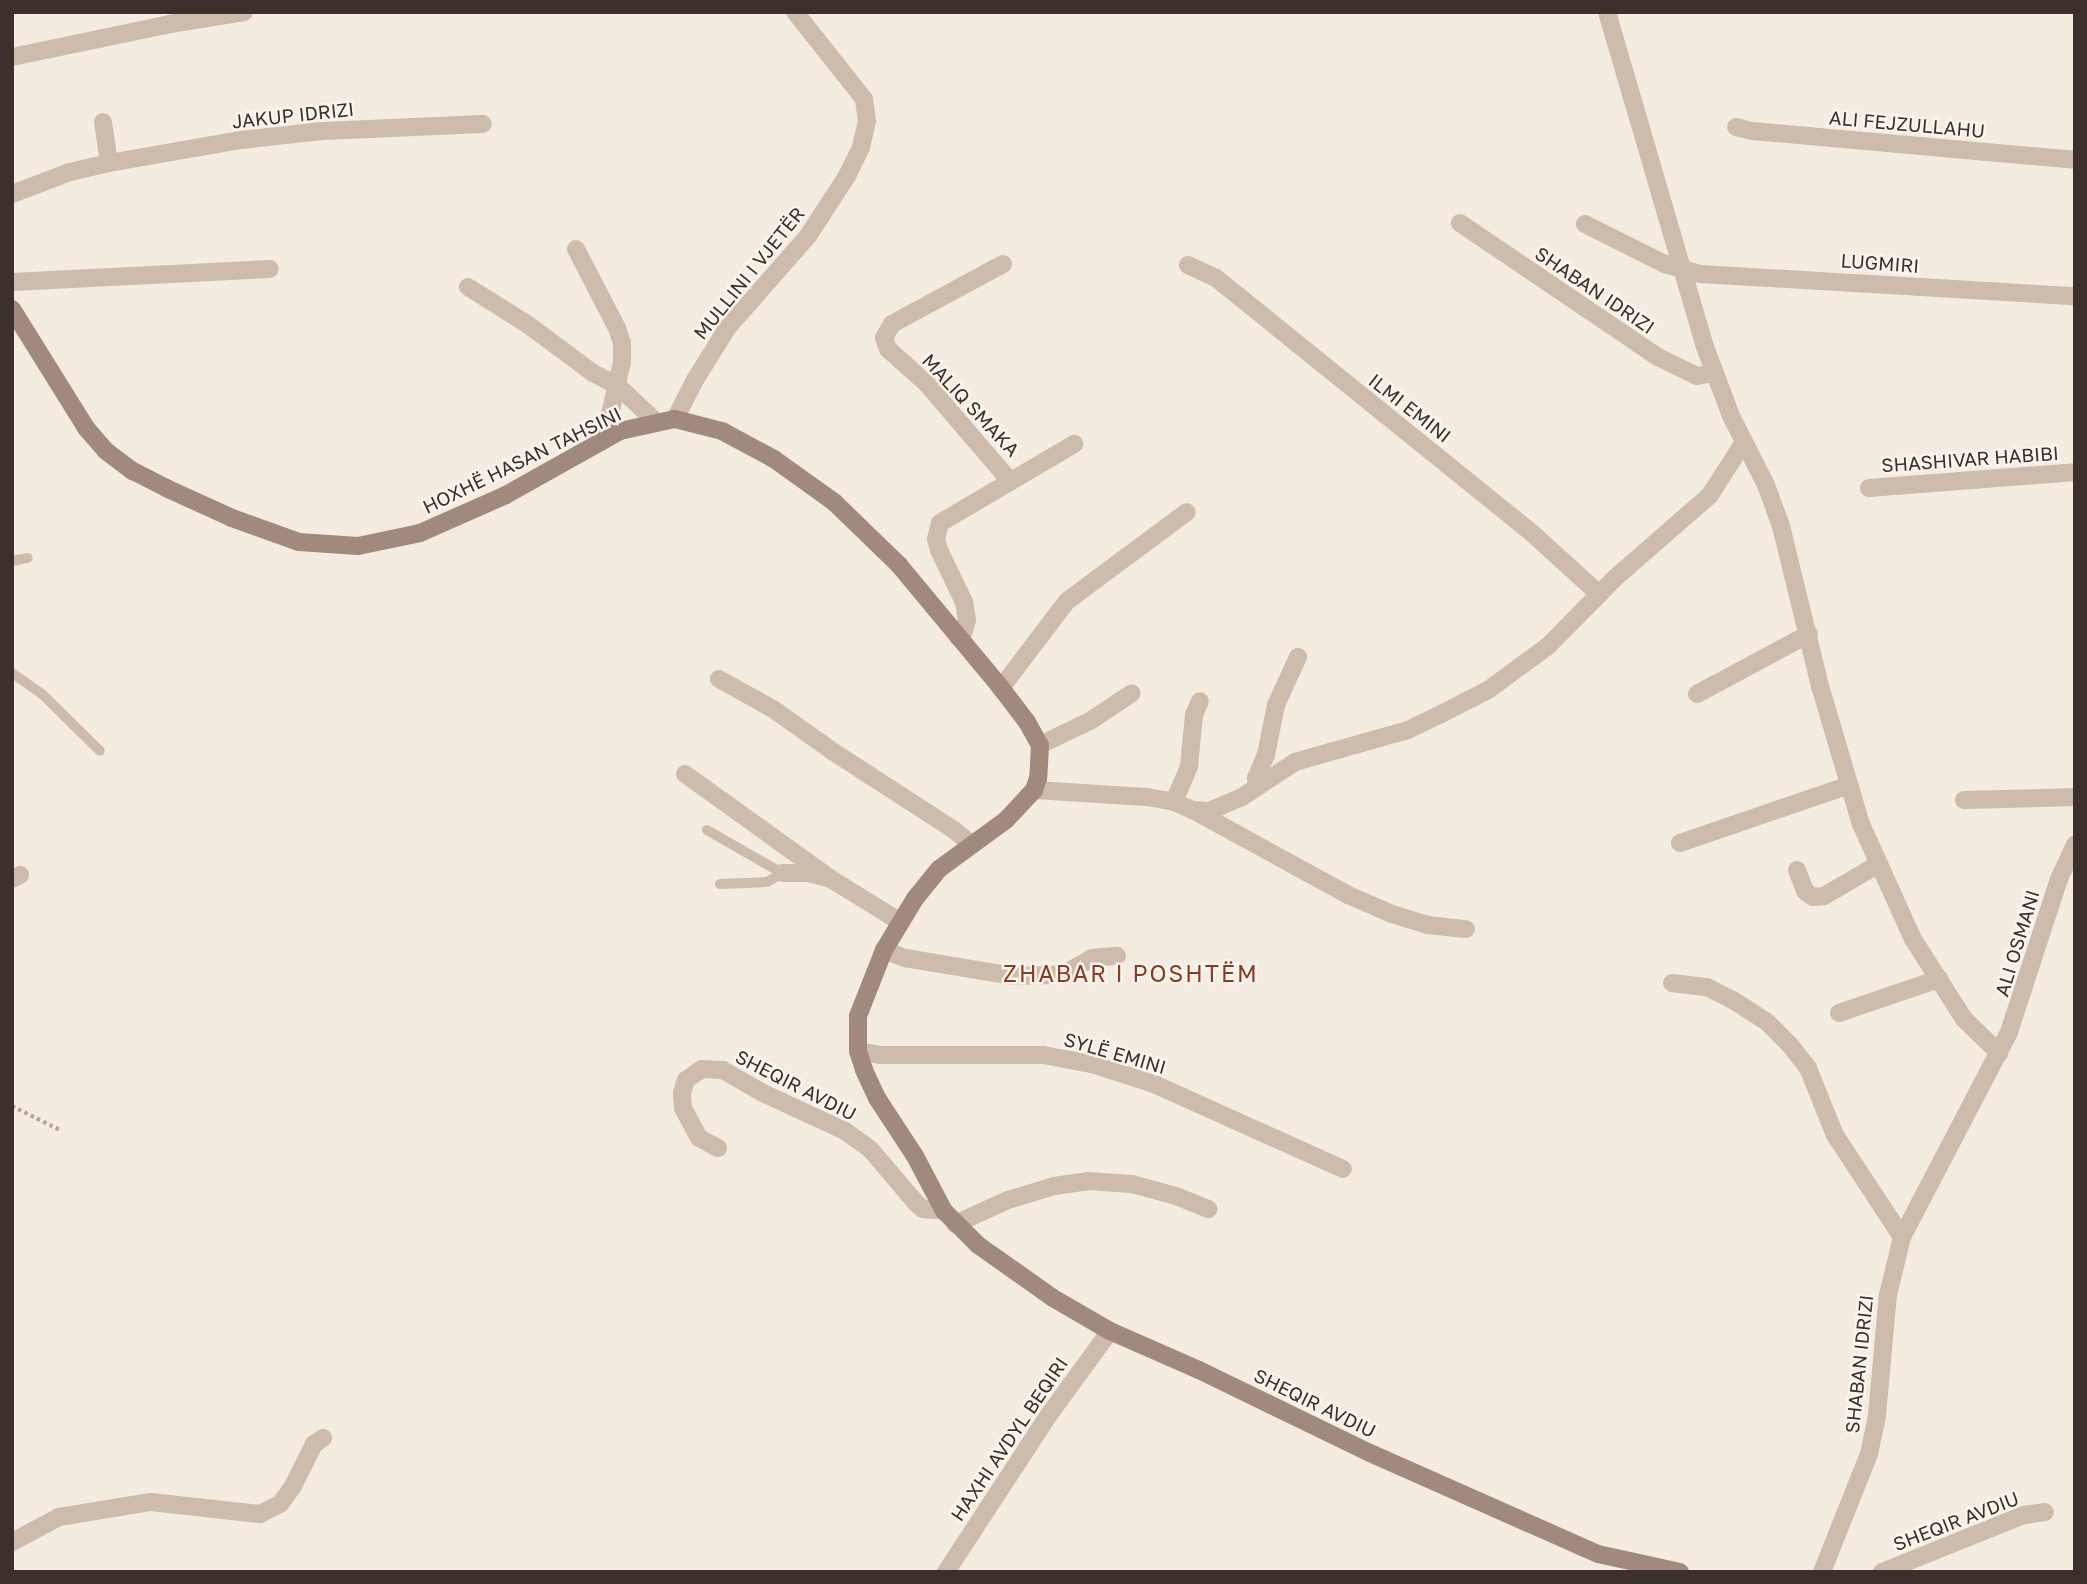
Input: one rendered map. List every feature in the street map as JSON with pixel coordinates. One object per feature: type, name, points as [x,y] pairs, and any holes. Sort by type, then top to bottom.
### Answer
[{"type":"street","points":[[12,57],[170,24],[244,12]]},
{"type":"street","name":"MULLINI I VJETËR","points":[[675,419],[695,380],[728,327],[808,236],[847,176],[861,147],[867,121],[864,99],[794,12]]},
{"type":"street","points":[[1607,12],[1714,373],[1766,485],[1781,526],[1809,634],[1819,686],[1849,785],[1878,865],[1913,939],[1964,1019],[1999,1053]]},
{"type":"street","points":[[103,122],[109,163]]},
{"type":"street","name":"JAKUP IDRIZI","points":[[12,194],[70,172],[241,140],[323,131],[483,124]]},
{"type":"street","name":"ALI FEJZULLAHU","points":[[1736,127],[1752,131],[2075,160]]},
{"type":"street","name":"SHABAN IDRIZI","points":[[1460,223],[1658,357],[1697,376],[1714,373]]},
{"type":"street","points":[[1585,224],[1682,270]]},
{"type":"street","points":[[576,249],[617,328],[622,362],[604,440]]},
{"type":"street","name":"MALIQ SMAKA","points":[[1003,264],[892,324],[884,338],[888,349],[926,383],[1011,482]]},
{"type":"street","name":"ILMI EMINI","points":[[1188,265],[1216,278],[1532,533],[1599,594]]},
{"type":"street","points":[[12,282],[270,269]]},
{"type":"street","name":"LUGMIRI","points":[[1682,270],[1701,274],[2075,296]]},
{"type":"street","name":"HOXHË HASAN TAHSINI","points":[[468,287],[527,324],[593,373],[617,385],[655,422]]},
{"type":"street","name":"HOXHË HASAN TAHSINI","points":[[12,309],[86,428],[106,451],[133,471],[166,488],[244,523],[299,542],[358,546],[420,533],[506,495],[620,431],[675,419],[722,431],[774,459],[834,502],[899,565],[1001,688],[1027,722],[1040,745]]},
{"type":"street","points":[[1193,810],[1217,809],[1242,797],[1295,762],[1408,730],[1488,690],[1548,646],[1599,594],[1710,495],[1744,442]]},
{"type":"street","name":"MALIQ SMAKA","points":[[958,637],[964,631],[965,611],[939,550],[937,529],[948,518],[1073,444]]},
{"type":"street","name":"SHASHIVAR HABIBI","points":[[1869,488],[2075,472]]},
{"type":"street","points":[[1001,688],[1067,601],[1187,512]]},
{"type":"street","points":[[1697,694],[1809,634]]},
{"type":"street","points":[[1257,785],[1256,778],[1266,755],[1276,705],[1298,657]]},
{"type":"street","points":[[719,679],[772,709],[970,843]]},
{"type":"street","points":[[1132,693],[1090,721],[1040,745],[1038,778],[1034,790],[1051,793],[1094,792],[1174,802],[1348,895],[1427,925],[1465,929]]},
{"type":"street","points":[[1174,802],[1189,766],[1194,715],[1200,701]]},
{"type":"street","points":[[685,774],[831,879],[899,921]]},
{"type":"street","points":[[1680,843],[1849,785]]},
{"type":"street","name":"SHEQIR AVDIU","points":[[1034,790],[1006,820],[970,843],[939,869],[899,921],[884,950],[858,1016],[858,1051],[877,1098],[915,1156],[949,1217],[978,1245],[1053,1298],[1110,1331],[1199,1370],[1370,1453],[1598,1554],[1672,1570]]},
{"type":"street","points":[[1964,800],[2075,797]]},
{"type":"street","name":"ALI OSMANI","points":[[1999,1053],[2018,1011],[2059,879],[2075,845]]},
{"type":"street","points":[[1797,870],[1805,891],[1813,897],[1824,896],[1878,865]]},
{"type":"street","points":[[782,873],[809,873],[831,879]]},
{"type":"street","points":[[884,950],[905,958],[1013,976],[1054,975],[1069,971],[1092,958],[1117,956]]},
{"type":"street","points":[[1839,1013],[1939,979]]},
{"type":"street","points":[[1672,983],[1707,987],[1733,1000],[1766,1022],[1790,1045],[1808,1068],[1835,1135],[1902,1237]]},
{"type":"street","name":"SYLË EMINI","points":[[858,1051],[924,1056],[1043,1055],[1092,1065],[1154,1084],[1343,1169]]},
{"type":"street","name":"SHABAN IDRIZI","points":[[1822,1572],[1869,1454],[1877,1415],[1888,1295],[1902,1237],[1999,1053]]},
{"type":"street","name":"SHEQIR AVDIU","points":[[718,1148],[699,1138],[683,1108],[682,1093],[686,1080],[702,1069],[723,1070],[763,1093],[845,1131],[871,1150],[917,1204],[949,1217]]},
{"type":"street","points":[[949,1217],[1054,1186],[1087,1181],[1132,1184],[1176,1196],[1208,1209]]},
{"type":"street","name":"HAXHI AVDYL BEQIRI","points":[[946,1572],[1013,1467],[1110,1331]]},
{"type":"street","points":[[12,1542],[59,1517],[151,1502],[260,1514],[280,1504],[293,1486],[314,1444],[323,1438]]},
{"type":"street","name":"SHEQIR AVDIU","points":[[1882,1572],[2024,1515],[2045,1512]]},
{"type":"lane","points":[[12,561],[28,558]]},
{"type":"lane","points":[[12,673],[42,694],[100,751]]},
{"type":"lane","points":[[707,830],[782,873],[767,882],[720,884]]},
{"type":"path","points":[[12,1106],[60,1129]]},
{"type":"district","name":"ZHABAR I POSHTËM","points":[[1131,973]]}]
